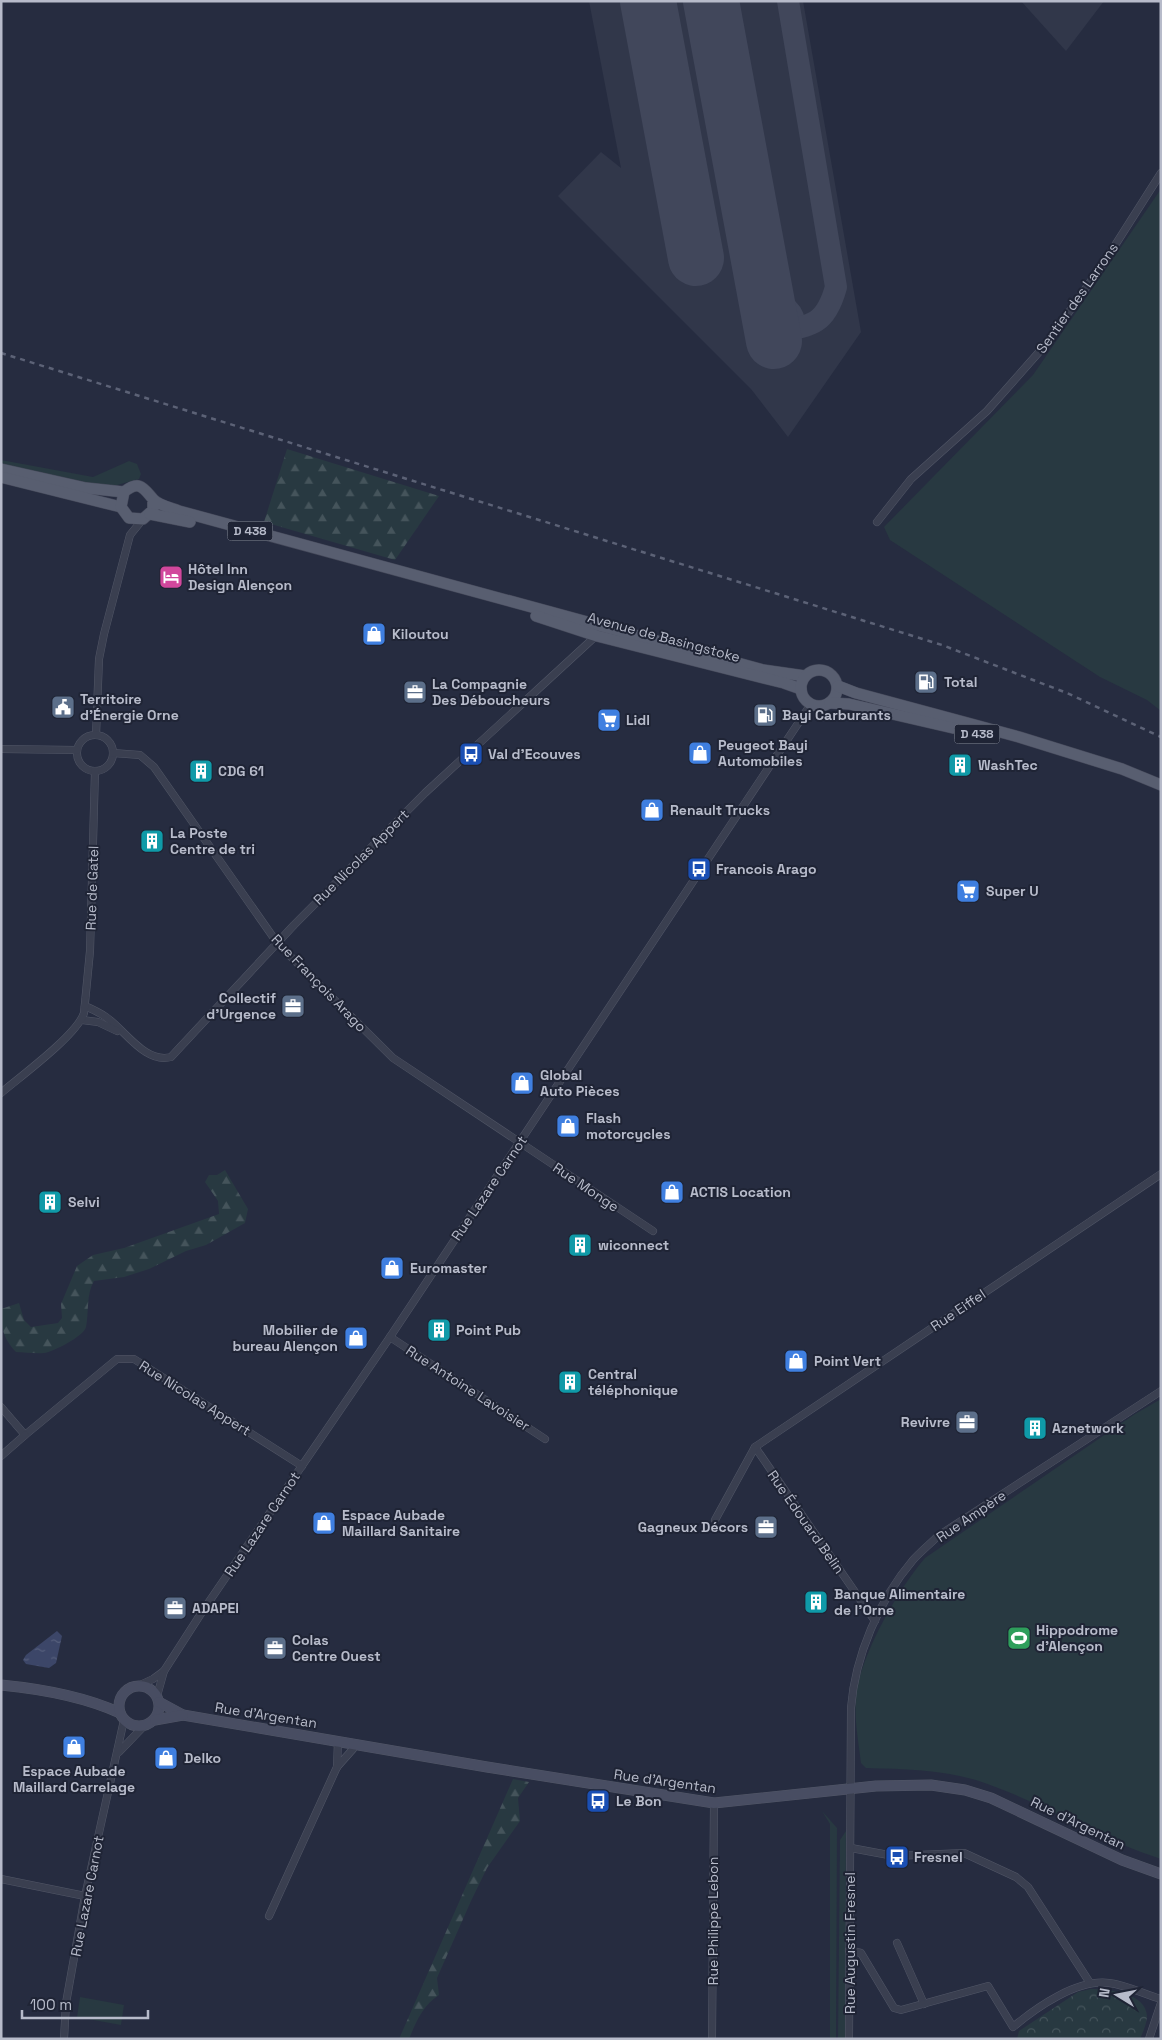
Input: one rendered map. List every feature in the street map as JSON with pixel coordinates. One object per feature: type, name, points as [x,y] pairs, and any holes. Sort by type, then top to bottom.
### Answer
[{"type":"main road","points":[[1,469],[86,488],[124,492],[132,488],[142,487],[149,492],[153,500],[146,517],[133,520],[123,511],[1,477]]},
{"type":"main road","points":[[123,511],[124,492]]},
{"type":"main road","name":"D 438","points":[[153,500],[179,512],[520,608]]},
{"type":"main road","name":"D 438","points":[[146,517],[177,519],[520,608]]},
{"type":"main road","name":"Avenue de Basingstoke","points":[[520,608],[801,689]]},
{"type":"main road","name":"Avenue de Basingstoke","points":[[599,631],[763,670],[806,676]]},
{"type":"main road","points":[[816,670],[828,671],[836,680],[838,686],[836,695],[830,703],[821,706],[806,700],[801,689],[806,676],[816,670]]},
{"type":"main road","name":"D 438","points":[[838,686],[856,693],[1019,737],[1122,769],[1161,785]]},
{"type":"main road","name":"D 438","points":[[830,703],[849,704],[929,722],[1122,769]]},
{"type":"main road","points":[[1,1685],[49,1691],[91,1702],[122,1716],[133,1726],[144,1726],[154,1720],[159,1712],[158,1699],[145,1687],[131,1688],[121,1698],[91,1702]]},
{"type":"main road","points":[[121,1698],[122,1716]]},
{"type":"main road","name":"Rue d'Argentan","points":[[158,1699],[183,1715]]},
{"type":"main road","name":"Rue d'Argentan","points":[[154,1720],[183,1715],[338,1740],[486,1767],[714,1803],[850,1789],[931,1785],[966,1790],[992,1798],[1122,1860],[1161,1874]]},
{"type":"street","name":"Sentier des Larrons","points":[[877,522],[911,479],[987,411],[1047,343],[1104,261],[1161,173]]},
{"type":"street","points":[[123,511],[130,535]]},
{"type":"street","points":[[96,735],[99,659],[130,535],[146,517]]},
{"type":"street","name":"Rue Nicolas Appert","points":[[85,1006],[107,1018],[122,1033],[154,1056],[163,1059],[171,1057],[442,776],[599,631]]},
{"type":"street","name":"Rue Lazare Carnot","points":[[138,1686],[153,1680],[164,1671],[202,1612],[390,1337],[812,704]]},
{"type":"street","points":[[96,735],[104,737],[110,742],[113,753],[111,762],[106,768],[96,771],[86,769],[80,764],[77,750],[84,738],[96,735]]},
{"type":"street","points":[[1,749],[77,750]]},
{"type":"street","name":"Rue François Arago","points":[[113,753],[140,755],[154,766],[278,944],[393,1058],[520,1142]]},
{"type":"street","name":"Rue de Gatel","points":[[85,1006],[90,951],[96,771]]},
{"type":"street","points":[[1,1094],[58,1045],[82,1020],[85,1006]]},
{"type":"street","name":"Rue Nicolas Appert","points":[[82,1020],[98,1022],[122,1033]]},
{"type":"street","name":"Rue Monge","points":[[520,1142],[653,1231]]},
{"type":"street","name":"Rue Eiffel","points":[[755,1447],[1161,1174]]},
{"type":"street","name":"Rue Antoine Lavoisier","points":[[390,1337],[546,1439]]},
{"type":"street","name":"Rue Nicolas Appert","points":[[1,1456],[117,1359],[126,1358],[134,1359],[302,1466]]},
{"type":"street","name":"Rue Ampère","points":[[850,1789],[854,1678],[875,1621],[913,1560],[938,1536],[1161,1391]]},
{"type":"street","points":[[1,1407],[26,1435]]},
{"type":"street","points":[[716,1520],[755,1447]]},
{"type":"street","name":"Rue Édouard Belin","points":[[755,1447],[875,1621]]},
{"type":"street","name":"Rue Lazare Carnot","points":[[158,1699],[164,1671]]},
{"type":"street","name":"Rue Lazare Carnot","points":[[64,2039],[66,2003],[85,1896],[117,1754],[122,1716]]},
{"type":"street","points":[[117,1754],[144,1726]]},
{"type":"street","points":[[337,1767],[338,1740]]},
{"type":"street","points":[[269,1916],[337,1767],[353,1749],[353,1743]]},
{"type":"street","name":"Rue Augustin Fresnel","points":[[849,2039],[850,1789]]},
{"type":"street","name":"Rue Philippe Lebon","points":[[712,2039],[714,1803]]},
{"type":"street","points":[[851,1848],[894,1856],[964,1853],[1016,1877],[1028,1886],[1090,1983]]},
{"type":"street","points":[[1,1879],[85,1896]]},
{"type":"street","points":[[897,1943],[924,2004]]},
{"type":"street","points":[[850,1950],[861,1953],[894,2008],[901,2010],[988,1986],[1013,2027],[1065,1992],[1090,1983],[1112,1983],[1161,2001],[1149,2039]]},
{"type":"shaded area","points":[[589,1],[803,1],[861,332],[788,437],[751,389],[558,196],[601,152],[621,168]]},
{"type":"shaded area","points":[[1021,1],[1104,1],[1066,51]]},
{"type":"green space","points":[[1161,189],[1161,711],[1147,700],[1100,677],[890,540],[884,527],[1033,375]]},
{"type":"green space","points":[[287,449],[439,496],[395,560],[264,522]]},
{"type":"green space","points":[[1,460],[93,477],[129,461],[137,464],[141,474],[139,479],[106,488],[1,465]]},
{"type":"green space","points":[[225,1170],[248,1209],[245,1223],[206,1245],[186,1251],[149,1269],[124,1277],[94,1281],[91,1286],[86,1327],[80,1335],[61,1347],[48,1352],[16,1352],[8,1342],[4,1332],[1,1309],[19,1303],[24,1320],[31,1327],[58,1323],[62,1318],[61,1304],[77,1266],[93,1255],[124,1248],[219,1214],[218,1201],[205,1182],[209,1175],[217,1175]]},
{"type":"green space","name":"Hippodrome d'Alençon","points":[[1161,1399],[1161,1859],[1138,1851],[1025,1799],[979,1781],[938,1772],[866,1768],[861,1763],[856,1717],[857,1690],[861,1674],[874,1639],[904,1586],[925,1558],[1135,1414]]},
{"type":"green space","points":[[513,1779],[529,1782],[518,1798],[520,1821],[487,1868],[471,1901],[437,1978],[439,1995],[424,2009],[409,2039],[399,2039]]},
{"type":"green space","points":[[822,1811],[837,1828],[836,2039],[830,2039],[830,1824]]},
{"type":"green space","points":[[846,1831],[845,2039],[838,2039],[840,1840]]},
{"type":"green space","points":[[1091,1989],[1116,1991],[1134,1997],[1140,2002],[1145,2008],[1147,2016],[1146,2025],[1140,2039],[1017,2039],[1019,2031],[1078,1992]]},
{"type":"green space","points":[[80,1997],[124,2005],[121,2025],[77,2017]]},
{"type":"water","points":[[57,1631],[62,1636],[56,1663],[49,1668],[26,1664],[23,1660],[26,1655]]},
{"type":"taxiway","points":[[772,332],[806,326],[814,322],[827,310],[836,287],[788,1]]},
{"type":"taxiway","points":[[764,285],[771,296],[787,309],[793,317],[791,328],[778,333]]},
{"type":"runway","points":[[648,1],[696,258]]},
{"type":"runway","points":[[711,1],[774,341]]},
{"type":"railway","points":[[1,353],[942,645],[1067,693],[1161,737]]},
{"type":"place","name":"Hôtel Inn Design Alençon","points":[[171,577]]},
{"type":"place","name":"Kiloutou","points":[[374,634]]},
{"type":"place","name":"Total","points":[[926,682]]},
{"type":"place","name":"La Compagnie Des Déboucheurs","points":[[415,692]]},
{"type":"place","name":"Territoire d'Énergie Orne","points":[[63,707]]},
{"type":"place","name":"Bayi Carburants","points":[[765,715]]},
{"type":"place","name":"Lidl","points":[[609,720]]},
{"type":"place","name":"Peugeot Bayi Automobiles","points":[[700,753]]},
{"type":"place","name":"Val d'Ecouves","points":[[471,754]]},
{"type":"place","name":"WashTec","points":[[960,765]]},
{"type":"place","name":"CDG 61","points":[[201,771]]},
{"type":"place","name":"Renault Trucks","points":[[652,810]]},
{"type":"place","name":"La Poste Centre de tri","points":[[152,841]]},
{"type":"place","name":"Francois Arago","points":[[699,869]]},
{"type":"place","name":"Super U","points":[[968,891]]},
{"type":"place","name":"Collectif d’Urgence","points":[[293,1006]]},
{"type":"place","name":"Global Auto Pièces","points":[[522,1083]]},
{"type":"place","name":"Flash motorcycles","points":[[568,1126]]},
{"type":"place","name":"ACTIS Location","points":[[672,1192]]},
{"type":"place","name":"Selvi","points":[[50,1202]]},
{"type":"place","name":"wiconnect","points":[[580,1245]]},
{"type":"place","name":"Euromaster","points":[[392,1268]]},
{"type":"place","name":"Point Pub","points":[[439,1330]]},
{"type":"place","name":"Mobilier de bureau Alençon","points":[[356,1338]]},
{"type":"place","name":"Point Vert","points":[[796,1361]]},
{"type":"place","name":"Central téléphonique","points":[[570,1382]]},
{"type":"place","name":"Revivre","points":[[967,1422]]},
{"type":"place","name":"Aznetwork","points":[[1035,1428]]},
{"type":"place","name":"Espace Aubade Maillard Sanitaire","points":[[324,1523]]},
{"type":"place","name":"Gagneux Décors","points":[[766,1527]]},
{"type":"place","name":"Banque Alimentaire de l'Orne","points":[[816,1602]]},
{"type":"place","name":"ADAPEI","points":[[175,1608]]},
{"type":"place","name":"Hippodrome d'Alençon","points":[[1019,1638]]},
{"type":"place","name":"Colas Centre Ouest","points":[[275,1648]]},
{"type":"place","name":"Espace Aubade Maillard Carrelage","points":[[74,1747]]},
{"type":"place","name":"Delko","points":[[166,1758]]},
{"type":"place","name":"Le Bon","points":[[598,1801]]},
{"type":"place","name":"Fresnel","points":[[897,1857]]}]
